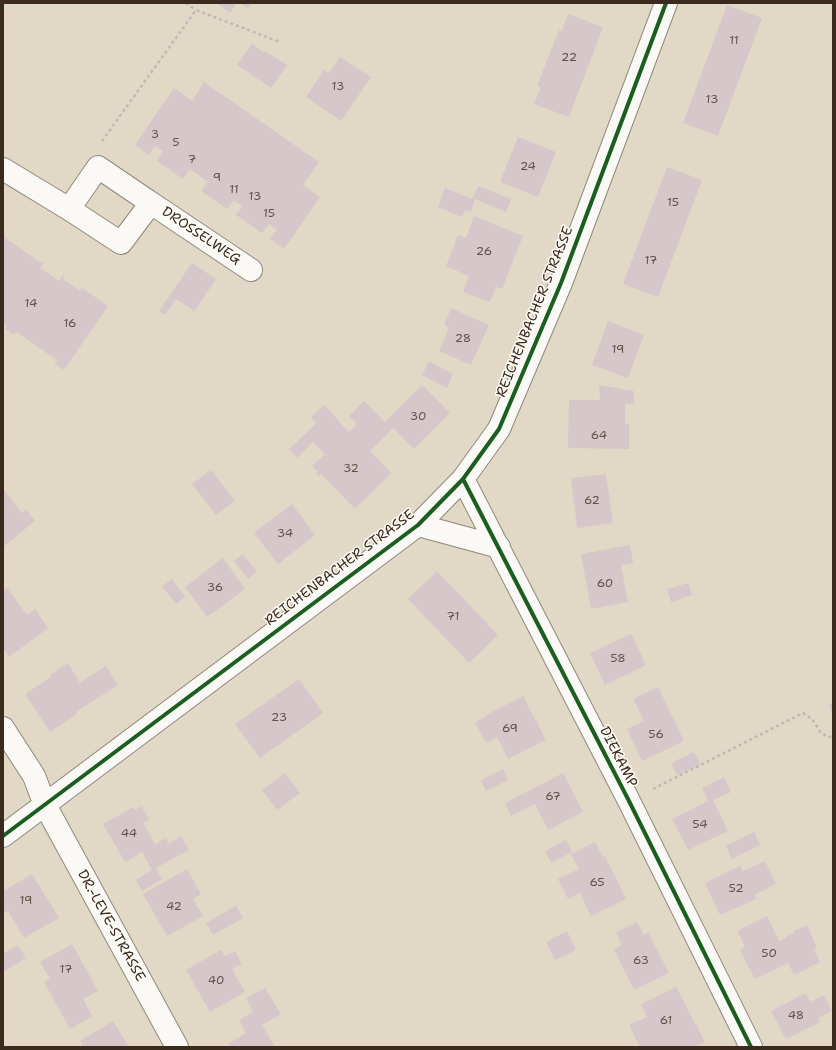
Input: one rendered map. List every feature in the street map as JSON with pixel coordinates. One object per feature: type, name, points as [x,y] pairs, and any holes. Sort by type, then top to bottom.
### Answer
[{"type":"street","name":"REICHENBACHER STRASSE","points":[[3,836],[418,525],[463,479],[500,429],[561,283],[666,3]]},
{"type":"street","name":"DROSSELWEG","points":[[98,167],[250,270]]},
{"type":"street","points":[[69,209],[98,167]]},
{"type":"street","name":"DROSSELWEG","points":[[3,169],[69,209],[121,244],[151,203]]},
{"type":"street","name":"DIEKAMP","points":[[463,479],[629,801],[751,1047]]},
{"type":"street","points":[[418,525],[499,547]]},
{"type":"street","points":[[3,728],[34,776],[44,805]]},
{"type":"street","name":"DR.-LEVE-STRASSE","points":[[44,805],[177,1047]]},
{"type":"path","points":[[186,3],[196,10],[280,42]]},
{"type":"path","points":[[98,167],[95,151],[196,10]]},
{"type":"path","points":[[629,801],[803,713],[812,719],[821,733],[829,737],[833,736]]},
{"type":"building","points":[[217,3],[237,3],[230,13]]},
{"type":"building","points":[[240,3],[251,3],[248,8]]},
{"type":"building","points":[[727,5],[762,18],[718,136],[683,123]]},
{"type":"building","points":[[568,14],[603,27],[569,117],[534,104],[541,87],[537,86],[559,30],[562,31]]},
{"type":"building","points":[[252,44],[264,53],[265,51],[287,65],[271,88],[237,65]]},
{"type":"building","points":[[340,57],[371,77],[341,121],[306,97],[324,70],[329,73]]},
{"type":"building","points":[[204,82],[319,162],[303,185],[320,197],[284,249],[270,239],[277,230],[269,224],[262,233],[236,215],[242,206],[234,200],[227,209],[201,191],[208,182],[190,169],[183,179],[157,161],[163,151],[159,148],[155,146],[149,155],[135,145],[174,88],[192,101]]},
{"type":"building","points":[[518,137],[556,152],[538,197],[500,182]]},
{"type":"building","points":[[667,167],[702,180],[658,297],[623,284]]},
{"type":"building","points":[[478,186],[511,199],[506,212],[475,199],[471,212],[465,210],[462,217],[438,207],[445,188],[472,199]]},
{"type":"building","points":[[474,216],[523,236],[502,289],[496,287],[490,302],[463,292],[469,276],[446,266],[458,235],[466,238]]},
{"type":"building","points":[[4,234],[4,237],[41,263],[42,261],[44,262],[40,268],[59,281],[63,275],[63,279],[80,291],[82,288],[108,306],[64,370],[54,363],[57,360],[16,332],[14,335],[5,329],[7,326],[3,323]]},
{"type":"building","points":[[192,263],[216,279],[193,313],[193,310],[176,299],[165,315],[159,311]]},
{"type":"building","points":[[451,308],[489,325],[471,365],[439,351],[449,328],[444,325]]},
{"type":"building","points":[[608,321],[644,335],[628,378],[592,365]]},
{"type":"building","points":[[429,361],[453,374],[447,388],[422,375]]},
{"type":"building","points":[[422,385],[450,413],[414,449],[393,428],[370,451],[391,473],[355,509],[321,474],[319,476],[316,473],[318,472],[312,466],[325,454],[313,442],[297,458],[289,449],[316,424],[311,417],[324,405],[349,432],[357,424],[349,416],[364,401],[385,422]]},
{"type":"building","points":[[599,385],[634,391],[634,404],[625,404],[625,423],[629,424],[629,449],[568,448],[569,400],[600,400]]},
{"type":"building","points":[[211,470],[235,501],[216,515],[192,484]]},
{"type":"building","points":[[606,474],[613,523],[577,528],[571,478]]},
{"type":"building","points":[[3,489],[22,513],[26,509],[35,521],[3,547]]},
{"type":"building","points":[[292,504],[315,535],[278,564],[254,533]]},
{"type":"building","points":[[630,545],[633,563],[621,565],[628,602],[591,609],[581,554]]},
{"type":"building","points":[[243,554],[257,572],[248,579],[234,561]]},
{"type":"building","points":[[223,558],[245,589],[207,617],[185,587]]},
{"type":"building","points":[[437,571],[498,635],[469,663],[408,599]]},
{"type":"building","points":[[172,579],[185,597],[176,604],[162,586]]},
{"type":"building","points":[[688,583],[692,595],[671,602],[667,589]]},
{"type":"building","points":[[10,586],[8,589],[27,615],[35,609],[48,628],[9,657],[3,648],[3,591]]},
{"type":"building","points":[[631,634],[646,665],[605,685],[590,653]]},
{"type":"building","points":[[68,663],[80,683],[106,666],[118,685],[76,712],[77,714],[50,732],[25,694],[51,677],[50,675]]},
{"type":"building","points":[[299,679],[323,713],[260,758],[235,724]]},
{"type":"building","points":[[658,687],[684,741],[642,761],[627,729],[644,721],[633,699]]},
{"type":"building","points":[[523,696],[546,740],[508,759],[497,737],[486,743],[475,722]]},
{"type":"building","points":[[833,703],[833,718],[829,704]]},
{"type":"building","points":[[694,752],[700,764],[677,775],[671,763]]},
{"type":"building","points":[[503,769],[508,780],[486,791],[481,780]]},
{"type":"building","points":[[285,773],[300,793],[277,810],[262,790]]},
{"type":"building","points":[[563,773],[583,812],[548,830],[535,804],[511,816],[505,803]]},
{"type":"building","points":[[724,777],[731,792],[713,800],[728,831],[688,850],[672,819],[708,801],[702,788]]},
{"type":"building","points":[[142,806],[149,820],[143,823],[155,844],[166,838],[169,844],[181,836],[189,850],[156,868],[162,879],[142,891],[136,880],[152,870],[142,852],[125,862],[103,824],[134,807],[135,810]]},
{"type":"building","points":[[754,832],[760,845],[732,859],[726,846]]},
{"type":"building","points":[[566,840],[572,852],[551,863],[545,851]]},
{"type":"building","points":[[595,842],[603,857],[605,856],[626,899],[591,916],[580,893],[568,899],[558,879],[579,869],[571,854]]},
{"type":"building","points":[[765,861],[776,884],[754,895],[756,899],[720,915],[705,883],[740,866],[743,871]]},
{"type":"building","points":[[187,869],[201,894],[193,899],[203,916],[167,936],[143,894]]},
{"type":"building","points":[[32,874],[59,918],[24,938],[8,911],[3,913],[3,891]]},
{"type":"building","points":[[236,906],[243,918],[213,935],[206,923]]},
{"type":"building","points":[[767,916],[779,941],[794,933],[794,931],[807,925],[817,948],[814,949],[820,962],[794,975],[788,963],[755,979],[740,950],[745,947],[737,931]]},
{"type":"building","points":[[637,922],[644,935],[648,932],[669,973],[634,990],[614,949],[622,945],[616,932]]},
{"type":"building","points":[[567,931],[576,950],[555,960],[546,942]]},
{"type":"building","points":[[72,944],[98,991],[83,999],[92,1016],[70,1029],[44,982],[50,979],[40,962]]},
{"type":"building","points":[[18,945],[26,958],[3,972],[3,954]]},
{"type":"building","points":[[221,950],[225,956],[235,951],[242,964],[232,969],[245,992],[210,1012],[186,970]]},
{"type":"building","points":[[676,987],[705,1042],[694,1047],[640,1047],[629,1025],[647,1017],[641,1004]]},
{"type":"building","points":[[265,988],[281,1014],[262,1025],[275,1047],[230,1047],[228,1044],[246,1033],[239,1020],[253,1012],[246,998]]},
{"type":"building","points":[[806,993],[810,1002],[824,995],[832,1011],[818,1018],[820,1022],[786,1039],[771,1011]]},
{"type":"building","points":[[113,1021],[129,1047],[83,1047],[80,1041]]},
{"type":"cycle path","points":[[3,836],[418,525],[463,479],[499,429],[561,283],[666,3]]},
{"type":"cycle path","points":[[463,479],[629,801],[751,1047]]}]
